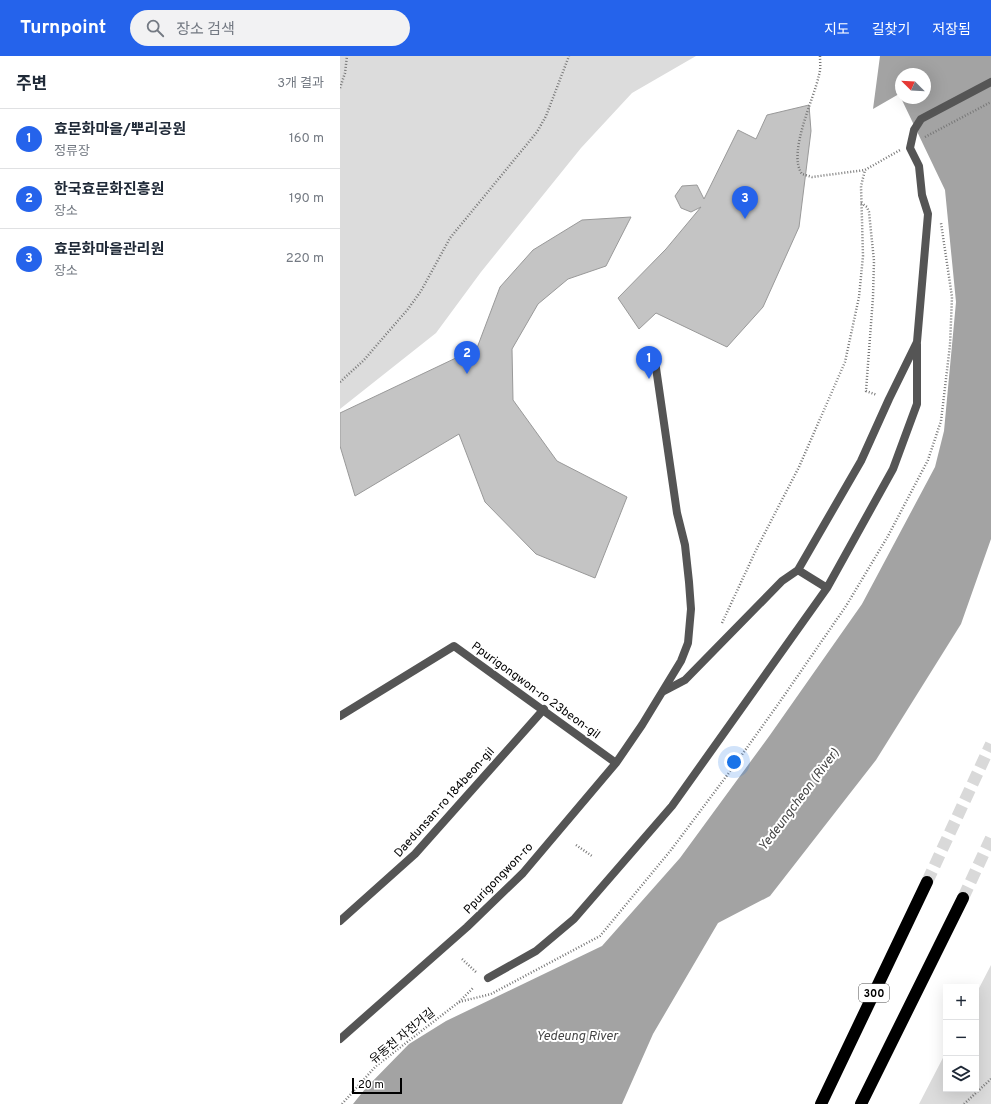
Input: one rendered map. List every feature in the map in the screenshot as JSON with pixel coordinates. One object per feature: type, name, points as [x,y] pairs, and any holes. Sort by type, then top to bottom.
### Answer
[{"type":"highway","name":"300","points":[[821,1104],[927,882]]},
{"type":"highway","points":[[861,1104],[964,898]]},
{"type":"highway","points":[[812,1104],[844,1054]]},
{"type":"street","points":[[488,978],[536,951],[574,919],[672,806],[827,588],[893,469],[917,404],[917,342],[928,214],[922,195],[919,166],[910,148],[914,130],[920,119],[991,82]]},
{"type":"street","points":[[664,691],[685,680],[782,581],[798,570],[861,461],[917,342]]},
{"type":"street","name":"Ppurigongwon-ro","points":[[340,1039],[467,927],[523,873],[616,763],[664,691],[681,661],[688,643],[691,609],[685,545],[677,513],[654,354]]},
{"type":"street","points":[[798,570],[827,588]]},
{"type":"street","name":"Ppurigongwon-ro 23beon-gil","points":[[340,716],[454,646],[544,709],[616,763]]},
{"type":"street","name":"Daedunsan-ro 184beon-gil","points":[[340,921],[415,854],[544,709]]},
{"type":"path","points":[[340,88],[345,73],[347,56]]},
{"type":"path","points":[[340,382],[364,360],[408,309],[421,290],[450,238],[537,132],[546,116],[569,56]]},
{"type":"path","points":[[820,56],[820,74],[799,138],[798,160],[799,169],[802,174],[812,177],[865,170],[906,147]]},
{"type":"path","points":[[920,139],[991,102]]},
{"type":"path","points":[[721,626],[757,548],[799,467],[846,362],[859,296],[863,256],[861,186],[865,170]]},
{"type":"path","points":[[861,203],[867,207],[869,212],[874,261],[873,297],[866,391],[889,399]]},
{"type":"path","points":[[576,845],[592,856]]},
{"type":"path","points":[[462,959],[477,973]]},
{"type":"path","name":"유동천 자전거길","points":[[342,1104],[376,1066],[459,1002],[473,988]]},
{"type":"path","name":"유동천 자전거길","points":[[459,1002],[491,994]]},
{"type":"path","points":[[964,1104],[991,1079]]},
{"type":"shaded area","points":[[340,56],[696,56],[632,93],[581,148],[481,272],[436,333],[340,409]]},
{"type":"shaded area","points":[[991,965],[991,1104],[919,1104],[943,1058],[943,1092],[979,1092],[979,988]]},
{"type":"water","name":"Yedeung River","points":[[880,56],[991,56],[991,539],[961,624],[876,760],[770,896],[718,923],[653,1034],[622,1104],[353,1104],[365,1089],[409,1044],[446,1021],[602,946],[680,858],[770,735],[862,604],[935,467],[944,431],[956,302],[945,190],[904,104],[931,104],[931,68],[895,68],[895,96],[873,109]]},
{"type":"building","points":[[809,105],[811,131],[799,227],[763,307],[727,347],[656,313],[639,329],[618,298],[666,249],[701,207],[691,212],[681,208],[675,196],[682,186],[697,185],[704,199],[738,130],[756,139],[767,115]]},
{"type":"building","points":[[631,217],[606,266],[568,279],[538,304],[512,349],[513,400],[557,461],[627,497],[595,578],[536,554],[485,502],[459,434],[355,496],[340,446],[340,413],[477,348],[500,287],[533,250],[582,220]]},
{"type":"tunnel","points":[[927,882],[991,744]]},
{"type":"tunnel","points":[[963,898],[991,838]]},
{"type":"place","name":"효문화마을관리원","points":[[745,219]]},
{"type":"place","name":"한국효문화진흥원","points":[[467,374]]},
{"type":"place","name":"효문화마을/뿌리공원","points":[[649,379]]},
{"type":"water label","name":"Yedeungcheon (River)","points":[[798,799]]}]
